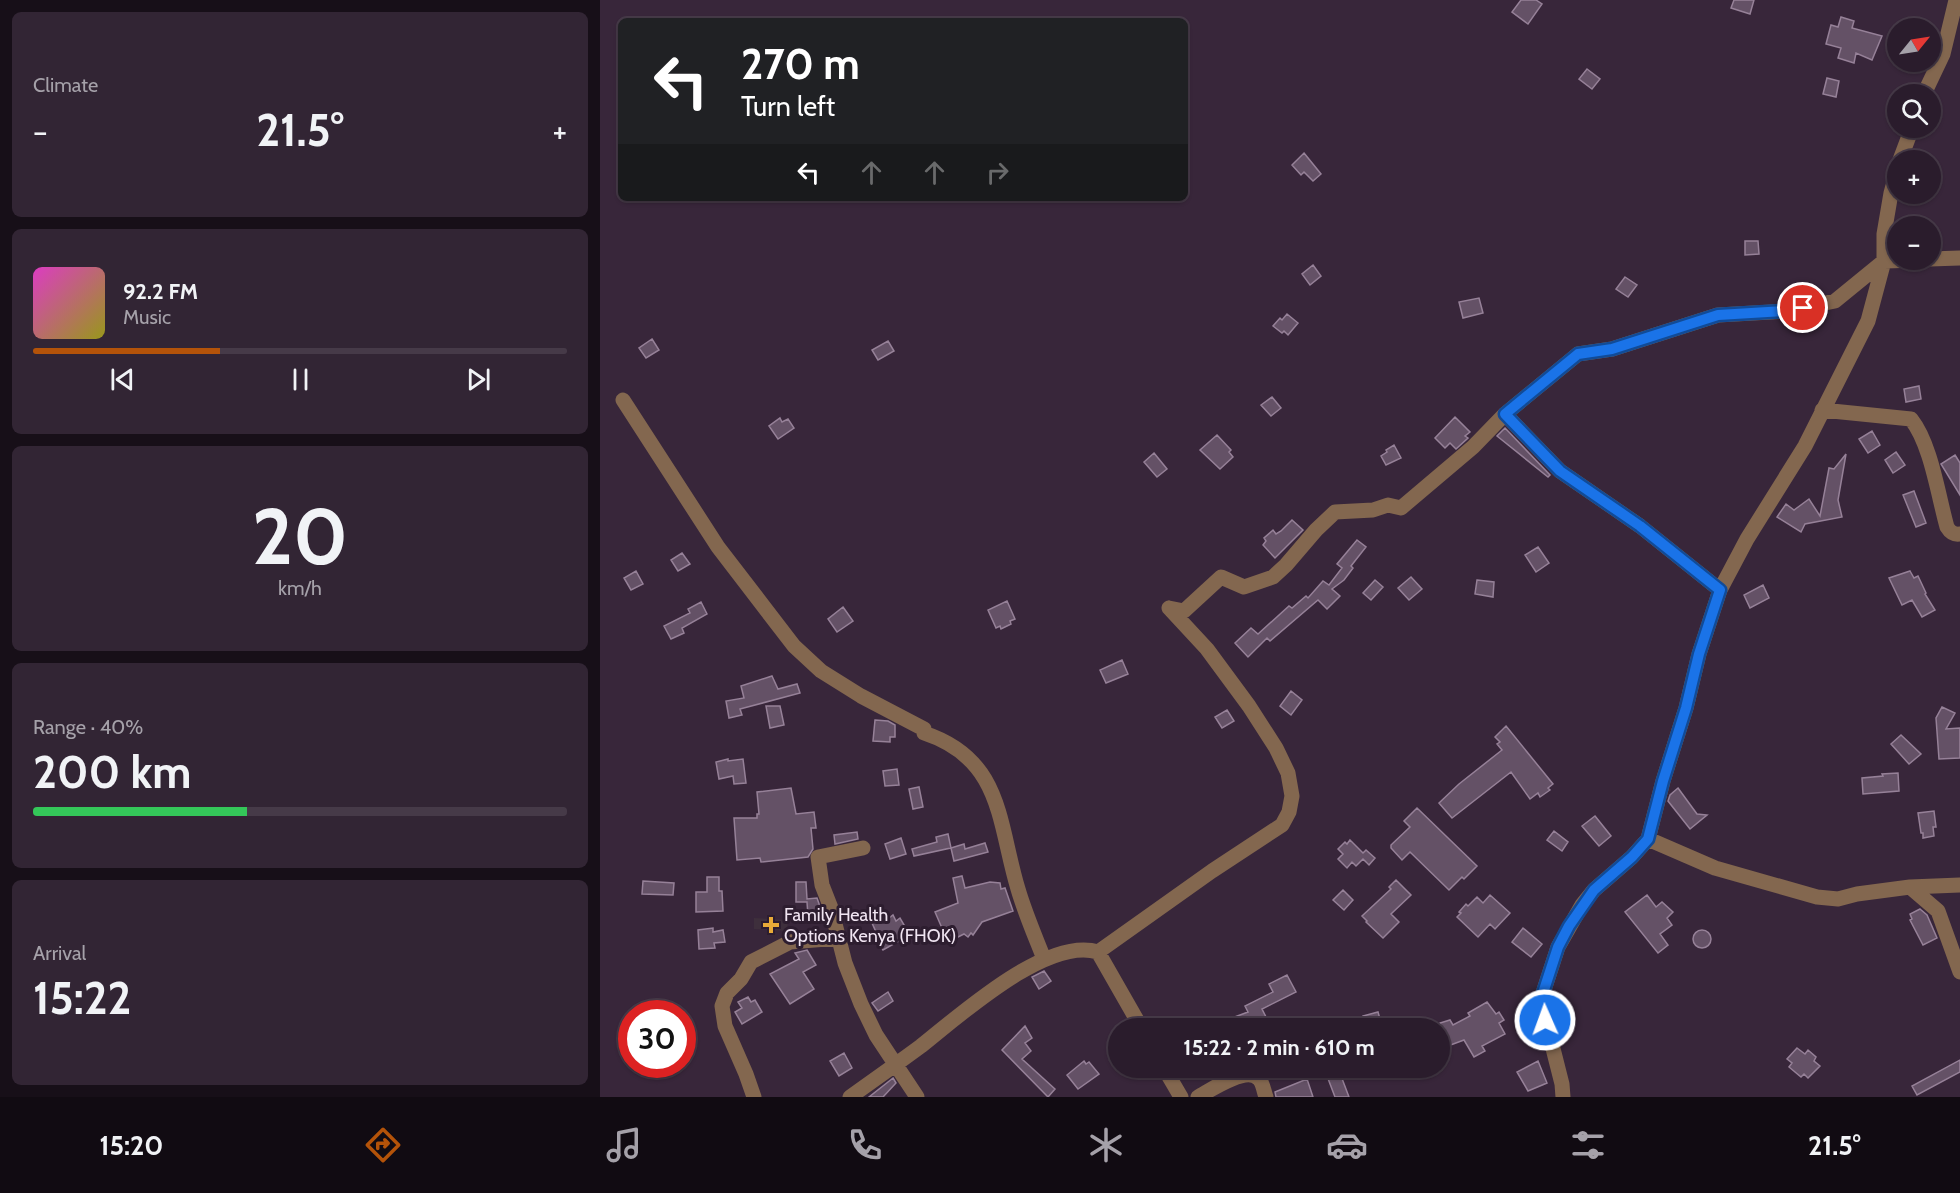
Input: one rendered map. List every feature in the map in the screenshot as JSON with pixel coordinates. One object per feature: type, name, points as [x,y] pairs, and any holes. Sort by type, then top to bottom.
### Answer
[{"type":"street","points":[[1929,84],[1943,54],[1956,0]]},
{"type":"street","points":[[1563,1097],[1562,1084],[1543,1009],[1543,993],[1558,947],[1582,905],[1594,890],[1632,857],[1648,839],[1686,708],[1699,654],[1720,590],[1747,539],[1805,446],[1868,321],[1884,261],[1884,234],[1888,204]]},
{"type":"street","points":[[1941,259],[1960,258]]},
{"type":"street","points":[[850,1097],[950,1021],[1044,959],[1072,950],[1098,951],[1282,825],[1292,796],[1288,774],[1250,706],[1207,649],[1169,608],[1184,611],[1221,577],[1244,586],[1273,577],[1335,512],[1372,510],[1388,505],[1401,507],[1473,447],[1505,414],[1578,354],[1612,349],[1718,315],[1786,311],[1835,301],[1887,261]]},
{"type":"street","points":[[623,399],[718,547],[794,646],[821,671],[861,696],[924,729],[924,733],[937,738],[974,762],[995,798],[1018,889],[1044,959]]},
{"type":"street","points":[[1822,410],[1911,419],[1919,429],[1926,446],[1947,527],[1951,532],[1960,534]]},
{"type":"street","points":[[1505,414],[1560,471],[1640,526],[1720,590]]},
{"type":"street","points":[[1648,839],[1715,868],[1817,897],[1838,899],[1857,894],[1910,887],[1960,885]]},
{"type":"street","points":[[863,848],[818,856],[822,885],[831,908],[845,963],[861,1004],[876,1035],[917,1097]]},
{"type":"street","points":[[1910,887],[1938,911],[1960,972]]},
{"type":"street","points":[[754,1097],[725,1026],[722,1006],[727,993],[741,979],[751,962],[790,942],[839,938]]},
{"type":"street","points":[[1098,951],[1136,1018]]},
{"type":"street","points":[[1198,1097],[1242,1075],[1252,1074],[1260,1079],[1266,1097]]},
{"type":"street","points":[[1170,1078],[1181,1097]]},
{"type":"shaded area","name":"Family Health Options Kenya (FHOK)","points":[[754,918],[788,920],[787,931],[754,929]]},
{"type":"building","points":[[1521,0],[1536,0],[1542,4],[1528,24],[1512,12]]},
{"type":"building","points":[[1734,0],[1754,0],[1750,14],[1731,8]]},
{"type":"building","points":[[1841,17],[1854,21],[1852,28],[1882,36],[1872,60],[1856,53],[1854,63],[1838,58],[1841,48],[1826,44],[1831,25],[1838,27]]},
{"type":"building","points":[[1587,69],[1600,79],[1592,89],[1579,79]]},
{"type":"building","points":[[1827,78],[1839,81],[1836,97],[1823,94]]},
{"type":"building","points":[[1304,153],[1321,174],[1313,181],[1304,172],[1301,175],[1292,165]]},
{"type":"building","points":[[1745,241],[1758,241],[1759,254],[1745,255]]},
{"type":"building","points":[[1313,265],[1321,276],[1310,285],[1302,274]]},
{"type":"building","points":[[1625,277],[1637,285],[1628,297],[1616,289]]},
{"type":"building","points":[[1479,298],[1483,313],[1463,318],[1459,302]]},
{"type":"building","points":[[1287,314],[1298,323],[1288,335],[1273,326]]},
{"type":"building","points":[[652,339],[659,350],[646,358],[639,348]]},
{"type":"building","points":[[888,341],[894,351],[878,360],[872,350]]},
{"type":"building","points":[[1919,386],[1921,399],[1906,402],[1904,389]]},
{"type":"building","points":[[1272,397],[1281,408],[1271,416],[1261,405]]},
{"type":"building","points":[[1455,417],[1470,432],[1465,436],[1468,438],[1456,449],[1450,443],[1445,448],[1435,438]]},
{"type":"building","points":[[780,418],[782,422],[788,419],[794,428],[778,439],[769,426]]},
{"type":"building","points":[[1505,428],[1550,475],[1548,477],[1497,436]]},
{"type":"building","points":[[1872,431],[1880,445],[1868,453],[1859,439]]},
{"type":"building","points":[[1217,435],[1231,450],[1229,452],[1233,457],[1220,469],[1200,450]]},
{"type":"building","points":[[1394,445],[1401,458],[1386,465],[1381,456]]},
{"type":"building","points":[[1896,452],[1905,465],[1893,473],[1885,460]]},
{"type":"building","points":[[1154,453],[1167,469],[1157,477],[1144,462]]},
{"type":"building","points":[[1846,454],[1838,500],[1842,517],[1805,524],[1801,532],[1777,517],[1786,504],[1794,510],[1809,499],[1820,516],[1829,468],[1834,469]]},
{"type":"building","points":[[1955,455],[1960,463],[1960,495],[1941,464]]},
{"type":"building","points":[[1914,491],[1926,523],[1916,527],[1903,495]]},
{"type":"building","points":[[1292,520],[1303,530],[1275,558],[1263,545],[1266,541],[1264,538],[1273,530],[1276,534],[1281,531]]},
{"type":"building","points":[[1357,540],[1366,547],[1351,566],[1353,568],[1344,580],[1332,589],[1340,596],[1327,609],[1318,600],[1270,641],[1267,638],[1248,657],[1235,643],[1251,628],[1258,634],[1289,606],[1292,608],[1306,596],[1308,598],[1323,581],[1329,585],[1342,568],[1337,564]]},
{"type":"building","points":[[1538,547],[1549,563],[1536,572],[1525,555]]},
{"type":"building","points":[[682,553],[690,564],[678,571],[671,560]]},
{"type":"building","points":[[636,571],[643,584],[631,590],[624,578]]},
{"type":"building","points":[[1910,571],[1914,578],[1918,576],[1935,610],[1922,617],[1912,600],[1902,605],[1889,578]]},
{"type":"building","points":[[1411,577],[1422,589],[1409,600],[1398,588]]},
{"type":"building","points":[[1375,580],[1383,587],[1371,600],[1363,593]]},
{"type":"building","points":[[1477,580],[1494,582],[1493,597],[1475,594]]},
{"type":"building","points":[[1763,585],[1769,598],[1750,608],[1744,595]]},
{"type":"building","points":[[1007,601],[1015,619],[1001,629],[1000,626],[996,628],[988,610]]},
{"type":"building","points":[[701,602],[707,614],[682,628],[684,633],[671,639],[664,626],[690,613],[688,609]]},
{"type":"building","points":[[843,607],[853,621],[837,632],[828,619]]},
{"type":"building","points":[[1122,660],[1128,674],[1106,683],[1100,670]]},
{"type":"building","points":[[772,676],[778,689],[797,684],[800,693],[740,709],[742,715],[729,718],[726,701],[744,698],[741,686]]},
{"type":"building","points":[[1291,691],[1302,700],[1291,715],[1280,706]]},
{"type":"building","points":[[766,706],[780,706],[784,725],[770,728]]},
{"type":"building","points":[[1942,707],[1955,713],[1946,729],[1960,728],[1960,758],[1939,759],[1936,718]]},
{"type":"building","points":[[1227,710],[1234,721],[1222,728],[1215,717]]},
{"type":"building","points":[[875,720],[888,721],[895,725],[895,737],[890,737],[890,742],[873,741]]},
{"type":"building","points":[[1506,726],[1553,784],[1548,788],[1550,790],[1540,797],[1538,793],[1530,799],[1511,772],[1452,818],[1439,803],[1502,750],[1497,744],[1500,742],[1495,737]]},
{"type":"building","points":[[1901,735],[1921,754],[1909,764],[1891,744]]},
{"type":"building","points":[[728,759],[728,761],[743,759],[746,783],[734,784],[733,776],[719,779],[716,762]]},
{"type":"building","points":[[897,769],[899,785],[885,786],[883,771]]},
{"type":"building","points":[[1898,773],[1899,791],[1863,794],[1862,778]]},
{"type":"building","points":[[919,787],[923,807],[913,809],[909,789]]},
{"type":"building","points":[[791,788],[796,814],[814,812],[816,828],[811,828],[813,849],[808,857],[761,862],[760,858],[737,860],[734,818],[757,818],[759,814],[757,792]]},
{"type":"building","points":[[1678,788],[1697,814],[1707,815],[1690,829],[1668,801],[1670,795]]},
{"type":"building","points":[[1417,808],[1477,866],[1449,890],[1410,852],[1402,860],[1391,848],[1391,845],[1410,827],[1404,821]]},
{"type":"building","points":[[1934,811],[1936,827],[1933,827],[1934,836],[1923,838],[1918,813]]},
{"type":"building","points":[[1595,816],[1611,836],[1599,846],[1582,826]]},
{"type":"building","points":[[1554,831],[1568,842],[1562,851],[1547,840]]},
{"type":"building","points":[[857,832],[858,839],[835,844],[834,835]]},
{"type":"building","points":[[948,834],[951,848],[914,856],[912,849],[937,842],[936,837]]},
{"type":"building","points":[[901,838],[906,854],[890,859],[885,844]]},
{"type":"building","points":[[1350,840],[1363,853],[1366,850],[1375,858],[1369,865],[1363,859],[1356,866],[1352,862],[1347,868],[1338,859],[1343,854],[1338,849]]},
{"type":"building","points":[[985,843],[988,852],[954,861],[951,848],[964,844],[965,849]]},
{"type":"building","points":[[962,876],[965,888],[990,882],[1000,883],[1001,889],[1005,888],[1013,911],[982,922],[973,935],[971,933],[968,937],[964,934],[948,942],[935,912],[958,903],[953,878]]},
{"type":"building","points":[[707,877],[719,877],[723,911],[696,912],[696,892],[707,892]]},
{"type":"building","points":[[1396,880],[1411,895],[1391,914],[1399,922],[1383,938],[1362,916],[1391,889],[1389,887]]},
{"type":"building","points":[[643,881],[674,883],[673,895],[642,894]]},
{"type":"building","points":[[796,882],[806,882],[807,899],[817,898],[823,915],[808,916],[807,902],[796,902]]},
{"type":"building","points":[[1343,890],[1353,900],[1344,910],[1333,900]]},
{"type":"building","points":[[1490,895],[1510,913],[1495,929],[1490,924],[1478,937],[1457,917],[1466,904],[1468,906],[1477,897],[1483,903]]},
{"type":"building","points":[[1647,895],[1656,907],[1662,902],[1673,912],[1667,918],[1672,925],[1660,934],[1668,945],[1658,953],[1625,912]]},
{"type":"building","points":[[1920,909],[1927,915],[1937,938],[1923,945],[1910,920],[1912,919],[1910,914]]},
{"type":"building","points":[[887,914],[889,918],[893,915],[896,921],[900,918],[910,935],[883,950],[874,933],[876,932],[872,923]]},
{"type":"building","points":[[713,928],[713,932],[723,930],[725,942],[714,943],[715,948],[699,949],[698,930]]},
{"type":"building","points":[[1523,928],[1542,944],[1531,957],[1512,942]]},
{"type":"building","points":[[1702,930],[1708,933],[1711,939],[1708,945],[1702,948],[1696,945],[1693,939],[1696,933]]},
{"type":"building","points":[[807,950],[816,965],[803,972],[814,989],[790,1004],[770,974],[799,959],[795,953]]},
{"type":"building","points":[[1044,971],[1051,981],[1039,989],[1032,977]]},
{"type":"building","points":[[1287,975],[1296,992],[1262,1009],[1266,1017],[1264,1018],[1232,1018],[1248,1012],[1245,1006],[1273,992],[1269,984]]},
{"type":"building","points":[[888,992],[893,1001],[878,1011],[872,1003]]},
{"type":"building","points":[[748,997],[751,1002],[755,1000],[762,1012],[742,1024],[735,1012],[742,1008],[738,1002]]},
{"type":"building","points":[[1487,1002],[1496,1014],[1499,1012],[1504,1020],[1499,1023],[1505,1034],[1482,1046],[1485,1051],[1474,1057],[1464,1040],[1450,1045],[1450,1020],[1453,1025],[1470,1016],[1468,1013]]},
{"type":"building","points":[[1378,1012],[1380,1018],[1364,1018],[1363,1016]]},
{"type":"building","points":[[1025,1026],[1032,1038],[1025,1043],[1031,1051],[1022,1059],[1055,1089],[1048,1097],[1002,1050]]},
{"type":"building","points":[[1797,1048],[1805,1054],[1808,1050],[1816,1057],[1814,1061],[1820,1066],[1808,1078],[1804,1074],[1801,1077],[1789,1067],[1792,1063],[1787,1059]]},
{"type":"building","points":[[844,1053],[852,1068],[839,1076],[830,1061]]},
{"type":"building","points":[[1960,1060],[1960,1072],[1917,1095],[1912,1086]]},
{"type":"building","points":[[1084,1061],[1086,1064],[1089,1062],[1099,1074],[1078,1089],[1067,1075]]},
{"type":"building","points":[[1538,1061],[1547,1083],[1528,1091],[1517,1072]]},
{"type":"building","points":[[893,1078],[896,1083],[883,1097],[869,1097]]},
{"type":"building","points":[[1328,1078],[1342,1078],[1349,1097],[1335,1097]]},
{"type":"building","points":[[1307,1079],[1313,1097],[1276,1097],[1275,1092]]},
{"type":"place","name":"Family Health Options Kenya (FHOK)","points":[[771,925]]},
{"type":"route","points":[[1545,1020],[1543,993],[1558,947],[1569,926],[1594,890],[1632,857],[1648,839],[1686,708],[1699,654],[1720,590],[1640,526],[1560,471],[1505,414],[1578,354],[1612,349],[1718,315],[1803,308]]}]
